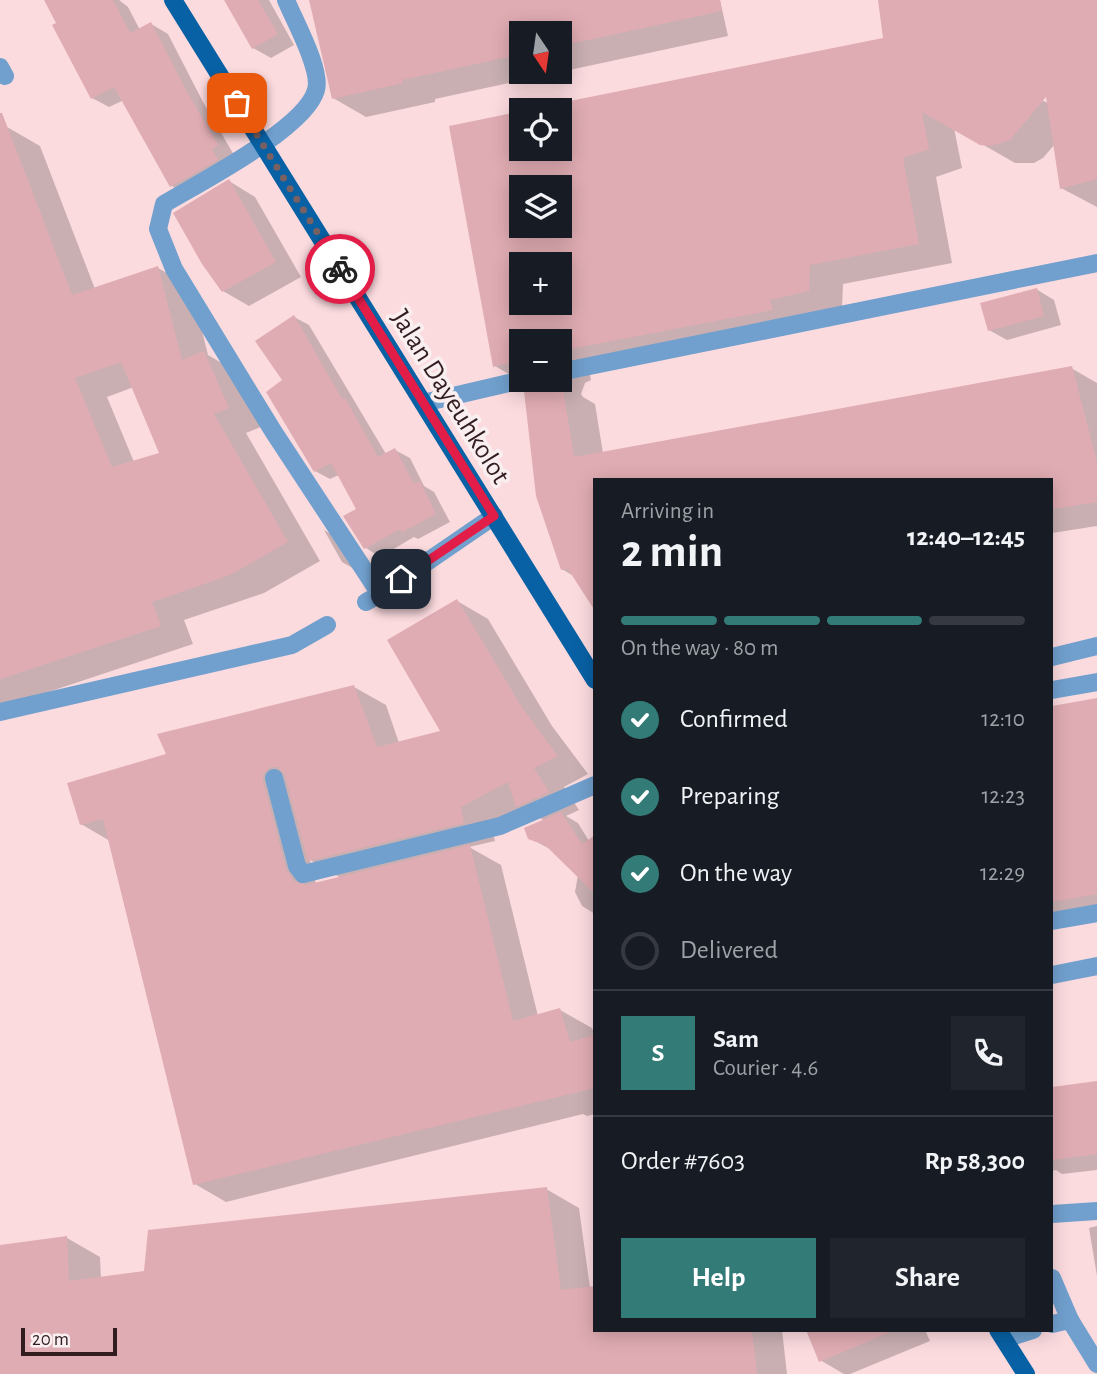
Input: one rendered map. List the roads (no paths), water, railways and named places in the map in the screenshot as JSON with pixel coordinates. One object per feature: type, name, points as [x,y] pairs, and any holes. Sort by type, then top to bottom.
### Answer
[{"type":"main road","name":"Jalan Dayeuhkolot","points":[[173,0],[593,677]]},
{"type":"main road","points":[[1001,1334],[1026,1374]]},
{"type":"lane","points":[[286,0],[314,66],[317,90],[301,114],[262,144],[164,204],[158,229],[174,269],[373,598],[494,516]]},
{"type":"lane","points":[[572,370],[1097,263]]},
{"type":"lane","points":[[423,403],[509,383]]},
{"type":"lane","points":[[0,712],[292,645],[327,625]]},
{"type":"lane","points":[[1053,657],[1097,646]]},
{"type":"lane","points":[[1053,690],[1097,681]]},
{"type":"lane","points":[[274,778],[296,866],[300,873],[308,874],[500,826],[593,786]]},
{"type":"lane","points":[[1053,921],[1097,913]]},
{"type":"lane","points":[[1053,975],[1097,966]]},
{"type":"lane","points":[[1053,1214],[1097,1211]]},
{"type":"lane","points":[[1053,1281],[1070,1320],[1097,1364]]},
{"type":"lane","points":[[1053,1324],[1070,1320]]}]
